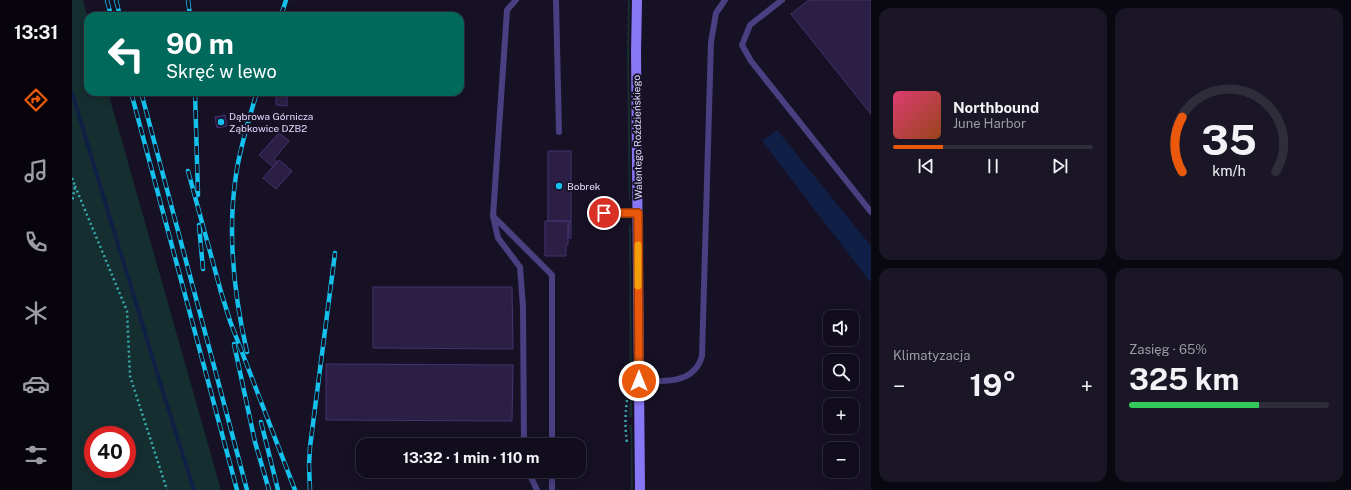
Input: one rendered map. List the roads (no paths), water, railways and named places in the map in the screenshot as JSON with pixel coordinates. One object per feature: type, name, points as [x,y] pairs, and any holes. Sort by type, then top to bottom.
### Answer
[{"type":"street","name":"Walentego Roździeńskiego","points":[[637,0],[636,53],[640,490]]},
{"type":"lane","points":[[516,0],[507,10],[494,216],[498,238],[520,267],[523,307],[524,438]]},
{"type":"lane","points":[[556,0],[559,132]]},
{"type":"lane","points":[[639,381],[671,381],[682,378],[696,369],[702,356],[711,42],[716,13],[725,0]]},
{"type":"lane","points":[[782,0],[750,25],[742,45],[751,61],[871,212]]},
{"type":"lane","points":[[604,213],[638,213]]},
{"type":"lane","points":[[494,216],[552,275],[552,438]]},
{"type":"lane","points":[[531,478],[537,490]]},
{"type":"lane","points":[[552,478],[552,490]]},
{"type":"water","points":[[777,130],[871,246],[871,283],[762,141]]},
{"type":"waterway","points":[[72,93],[194,490]]},
{"type":"railway","points":[[107,0],[110,12]]},
{"type":"railway","points":[[116,0],[119,12]]},
{"type":"railway","points":[[188,0],[190,12]]},
{"type":"railway","points":[[282,12],[286,0]]},
{"type":"railway","points":[[132,96],[237,490]]},
{"type":"railway","points":[[142,96],[247,490]]},
{"type":"railway","points":[[195,96],[198,195]]},
{"type":"railway","points":[[247,352],[235,287],[232,220],[233,197],[240,154],[256,96]]},
{"type":"railway","points":[[188,171],[230,321],[295,490]]},
{"type":"railway","points":[[199,225],[203,269]]},
{"type":"railway","points":[[310,490],[310,447],[335,253]]},
{"type":"railway","points":[[234,344],[255,442],[269,490]]},
{"type":"railway","points":[[261,422],[278,490]]},
{"type":"place","name":"Dąbrowa Górnicza Ząbkowice DZB2","points":[[221,122]]},
{"type":"place","name":"Bobrek","points":[[559,186]]}]
